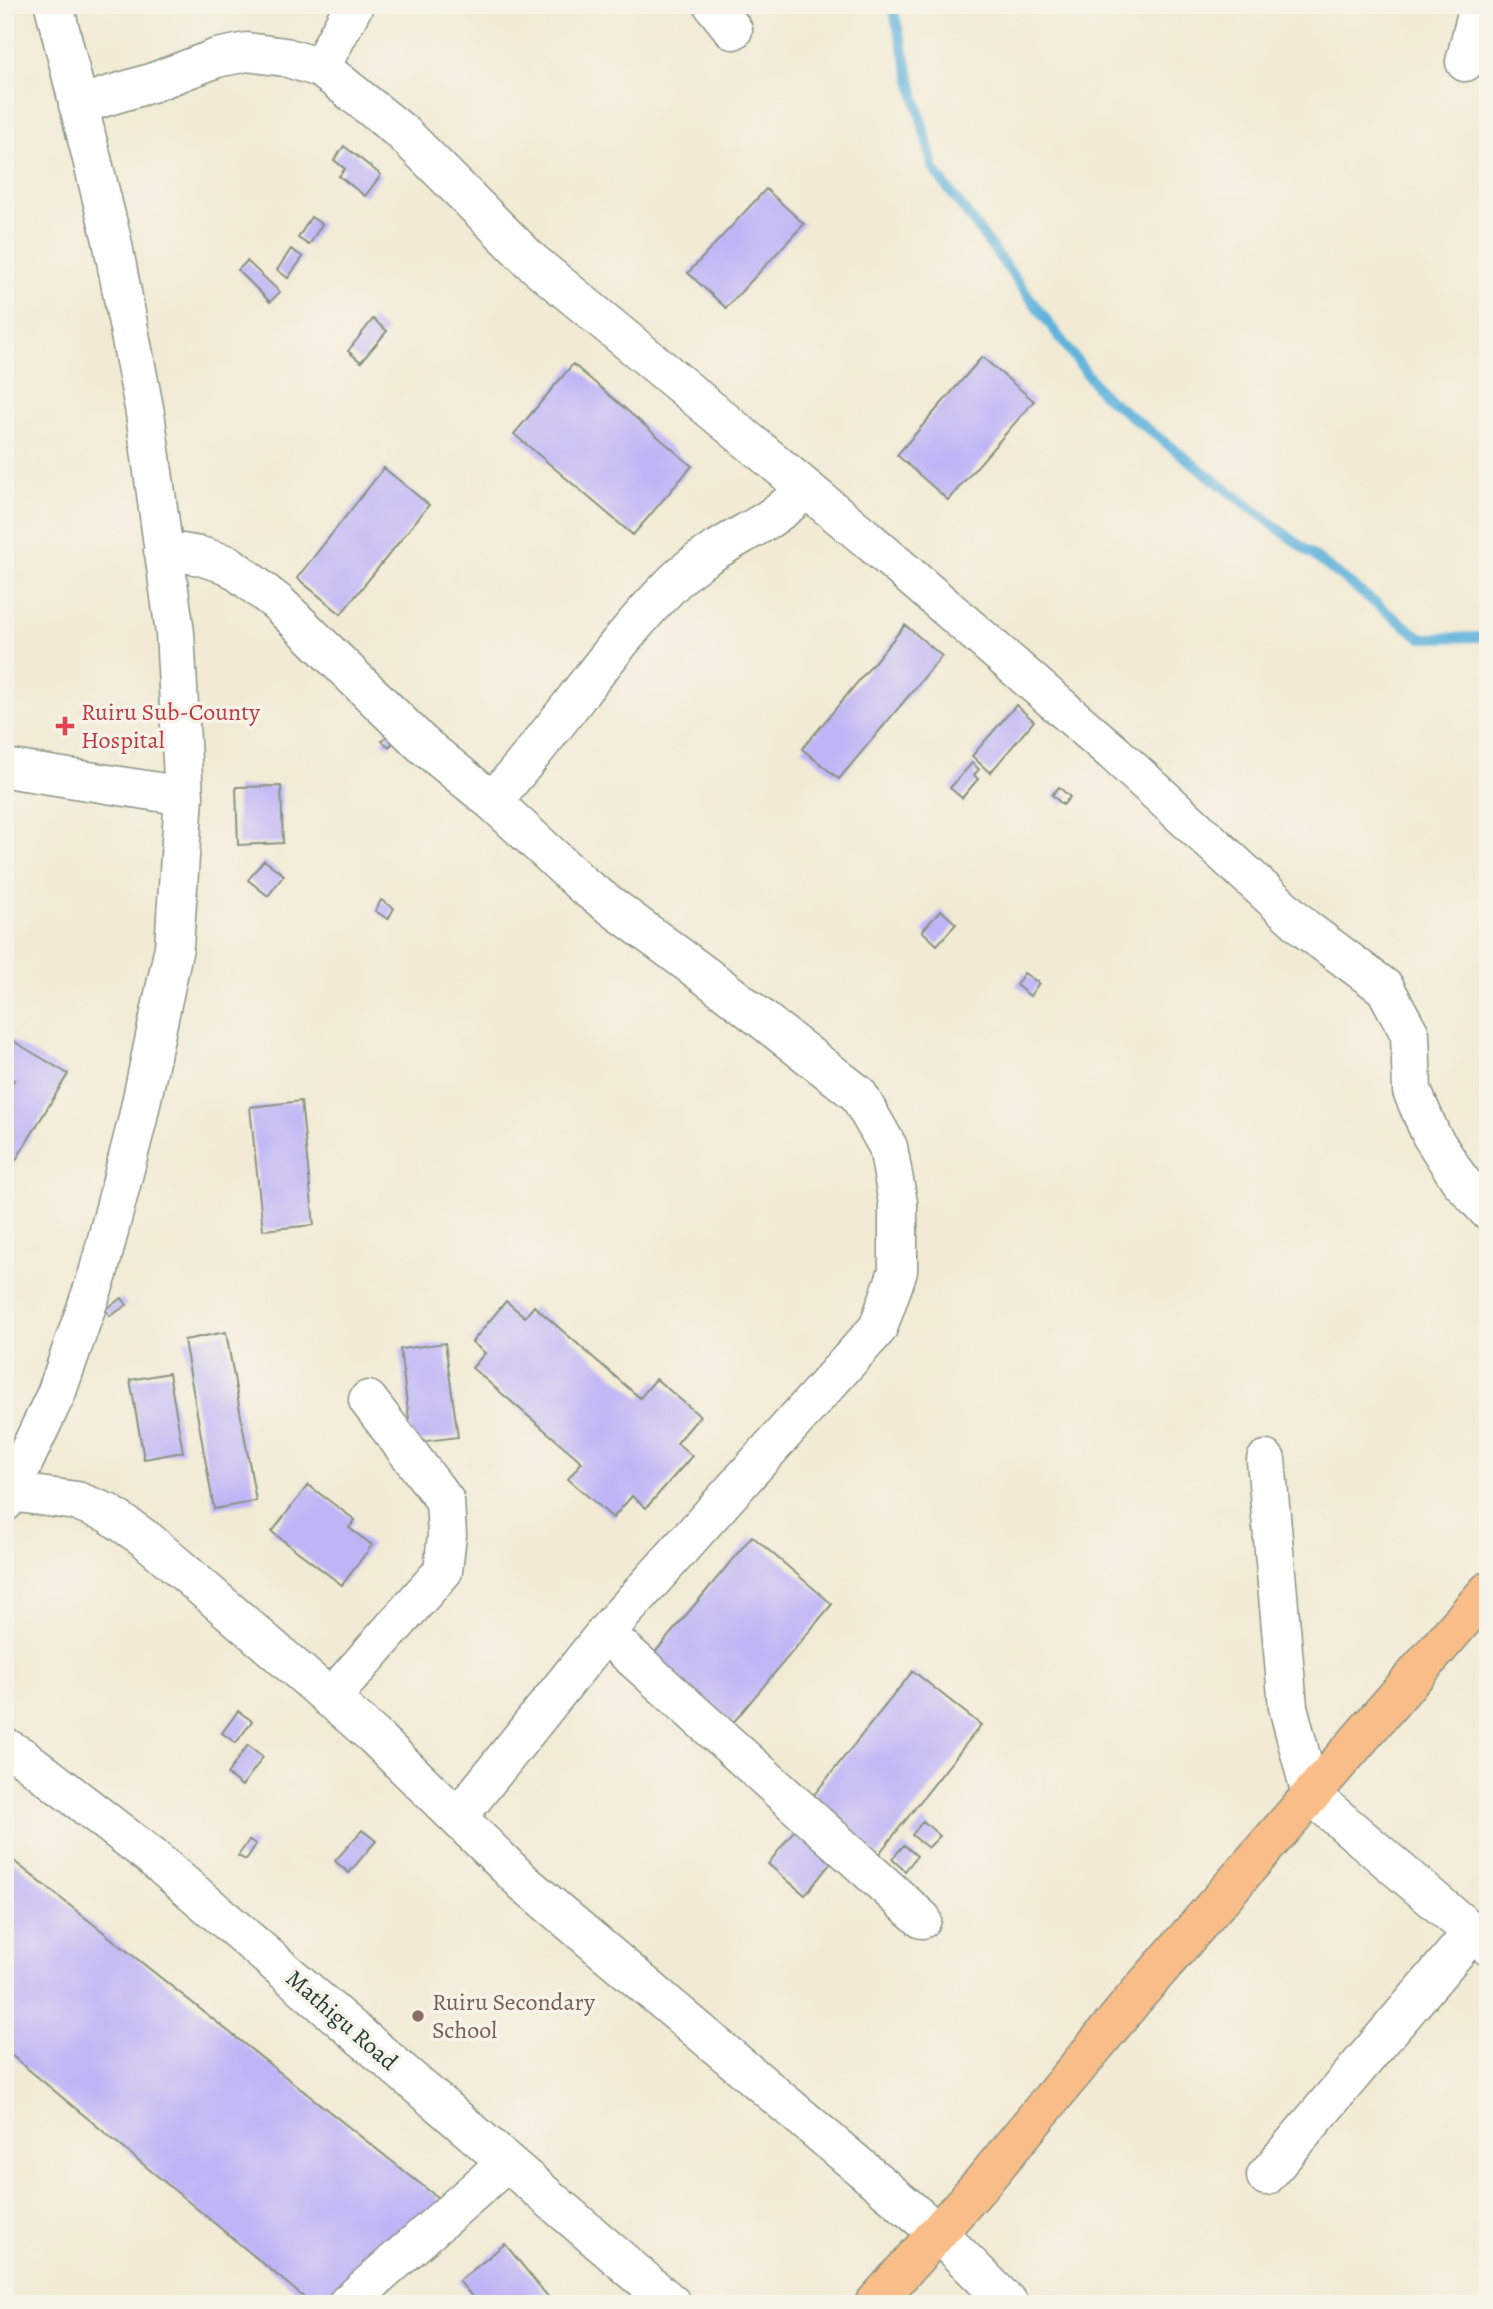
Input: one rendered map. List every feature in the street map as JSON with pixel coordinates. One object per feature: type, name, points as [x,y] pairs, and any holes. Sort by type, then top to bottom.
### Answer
[{"type":"main road","points":[[874,2304],[1138,1994],[1488,1591]]},
{"type":"street","points":[[54,5],[112,240],[145,413],[175,633],[184,796],[174,947],[137,1122],[98,1274],[56,1394],[8,1497],[77,1501],[108,1513],[146,1539],[374,1736],[524,1883],[937,2233],[1009,2304]]},
{"type":"street","points":[[320,68],[354,5]]},
{"type":"street","points":[[1465,62],[1479,5]]},
{"type":"street","points":[[78,105],[151,83],[217,58],[247,52],[285,57],[320,68],[404,134],[531,261],[866,538],[1114,753],[1307,930],[1385,988],[1410,1034],[1412,1091],[1431,1135],[1460,1179],[1488,1211]]},
{"type":"street","points":[[492,801],[515,776],[632,628],[677,579],[714,551],[768,520],[806,490]]},
{"type":"street","points":[[163,550],[200,556],[229,565],[268,595],[422,744],[492,801],[584,886],[718,985],[858,1094],[888,1147],[898,1203],[898,1271],[878,1328],[605,1633],[458,1817]]},
{"type":"street","points":[[5,768],[184,796]]},
{"type":"street","points":[[330,1699],[443,1571],[445,1559],[445,1501],[368,1400]]},
{"type":"street","points":[[1266,1460],[1288,1707],[1311,1795],[1480,1939],[1266,2176]]},
{"type":"street","points":[[605,1633],[922,1919]]},
{"type":"street","name":"Mathigu Road","points":[[5,1747],[24,1758],[152,1857],[672,2304]]},
{"type":"street","points":[[347,2304],[507,2162]]},
{"type":"building","points":[[344,146],[381,175],[365,196],[339,176],[345,169],[334,160]]},
{"type":"building","points":[[766,189],[804,224],[726,308],[688,273]]},
{"type":"building","points":[[311,217],[322,224],[309,245],[298,238]]},
{"type":"building","points":[[291,249],[303,257],[288,278],[277,270]]},
{"type":"building","points":[[247,261],[280,292],[270,302],[238,270]]},
{"type":"building","points":[[373,319],[387,331],[361,362],[348,351]]},
{"type":"building","points":[[982,357],[1034,401],[948,500],[897,455]]},
{"type":"building","points":[[573,364],[692,466],[633,535],[514,434]]},
{"type":"building","points":[[384,468],[429,505],[341,614],[297,578]]},
{"type":"building","points":[[905,625],[942,656],[839,779],[802,749]]},
{"type":"building","points":[[1016,705],[1034,721],[990,773],[972,756]]},
{"type":"building","points":[[390,733],[396,739],[389,747],[382,741]]},
{"type":"building","points":[[972,763],[979,769],[974,775],[978,779],[962,798],[950,788]]},
{"type":"building","points":[[281,786],[283,843],[238,845],[236,787]]},
{"type":"building","points":[[1059,787],[1070,797],[1063,805],[1052,795]]},
{"type":"building","points":[[264,860],[284,875],[268,896],[248,880]]},
{"type":"building","points":[[381,900],[394,908],[388,919],[375,911]]},
{"type":"building","points":[[941,910],[956,924],[937,945],[922,931]]},
{"type":"building","points":[[1024,973],[1039,983],[1030,996],[1016,985]]},
{"type":"building","points":[[5,1036],[68,1074],[5,1178],[5,1092],[14,1080],[5,1074]]},
{"type":"building","points":[[301,1101],[314,1225],[263,1230],[250,1107]]},
{"type":"building","points":[[122,1298],[127,1305],[110,1316],[105,1309]]},
{"type":"building","points":[[506,1301],[525,1317],[534,1306],[640,1398],[656,1379],[700,1416],[677,1443],[692,1456],[646,1508],[632,1496],[613,1518],[568,1479],[582,1462],[472,1368],[485,1353],[472,1342]]},
{"type":"building","points":[[226,1332],[256,1501],[214,1509],[184,1340]]},
{"type":"building","points":[[445,1343],[458,1437],[412,1443],[400,1349]]},
{"type":"building","points":[[169,1373],[183,1452],[144,1459],[130,1380]]},
{"type":"building","points":[[308,1485],[355,1520],[349,1528],[372,1545],[342,1585],[272,1532]]},
{"type":"building","points":[[752,1536],[832,1604],[732,1724],[652,1656]]},
{"type":"building","points":[[913,1671],[981,1725],[877,1856],[809,1801]]},
{"type":"building","points":[[238,1711],[252,1721],[236,1743],[222,1733]]},
{"type":"building","points":[[248,1745],[263,1757],[242,1786],[227,1774]]},
{"type":"building","points":[[923,1821],[940,1836],[928,1848],[912,1835]]},
{"type":"building","points":[[797,1827],[835,1858],[805,1895],[768,1864]]},
{"type":"building","points":[[362,1830],[376,1841],[349,1873],[335,1861]]},
{"type":"building","points":[[249,1840],[256,1844],[246,1860],[238,1856]]},
{"type":"building","points":[[904,1845],[917,1856],[905,1871],[892,1859]]},
{"type":"building","points":[[5,1854],[442,2201],[342,2304],[312,2304],[5,2050]]},
{"type":"building","points":[[505,2244],[554,2304],[478,2304],[459,2281]]},
{"type":"waterway","points":[[892,5],[934,170],[1102,394],[1421,638],[1488,637]]},
{"type":"place","name":"Ruiru Sub-County Hospital","points":[[65,726]]},
{"type":"place","name":"Ruiru Secondary School","points":[[418,2016]]}]
